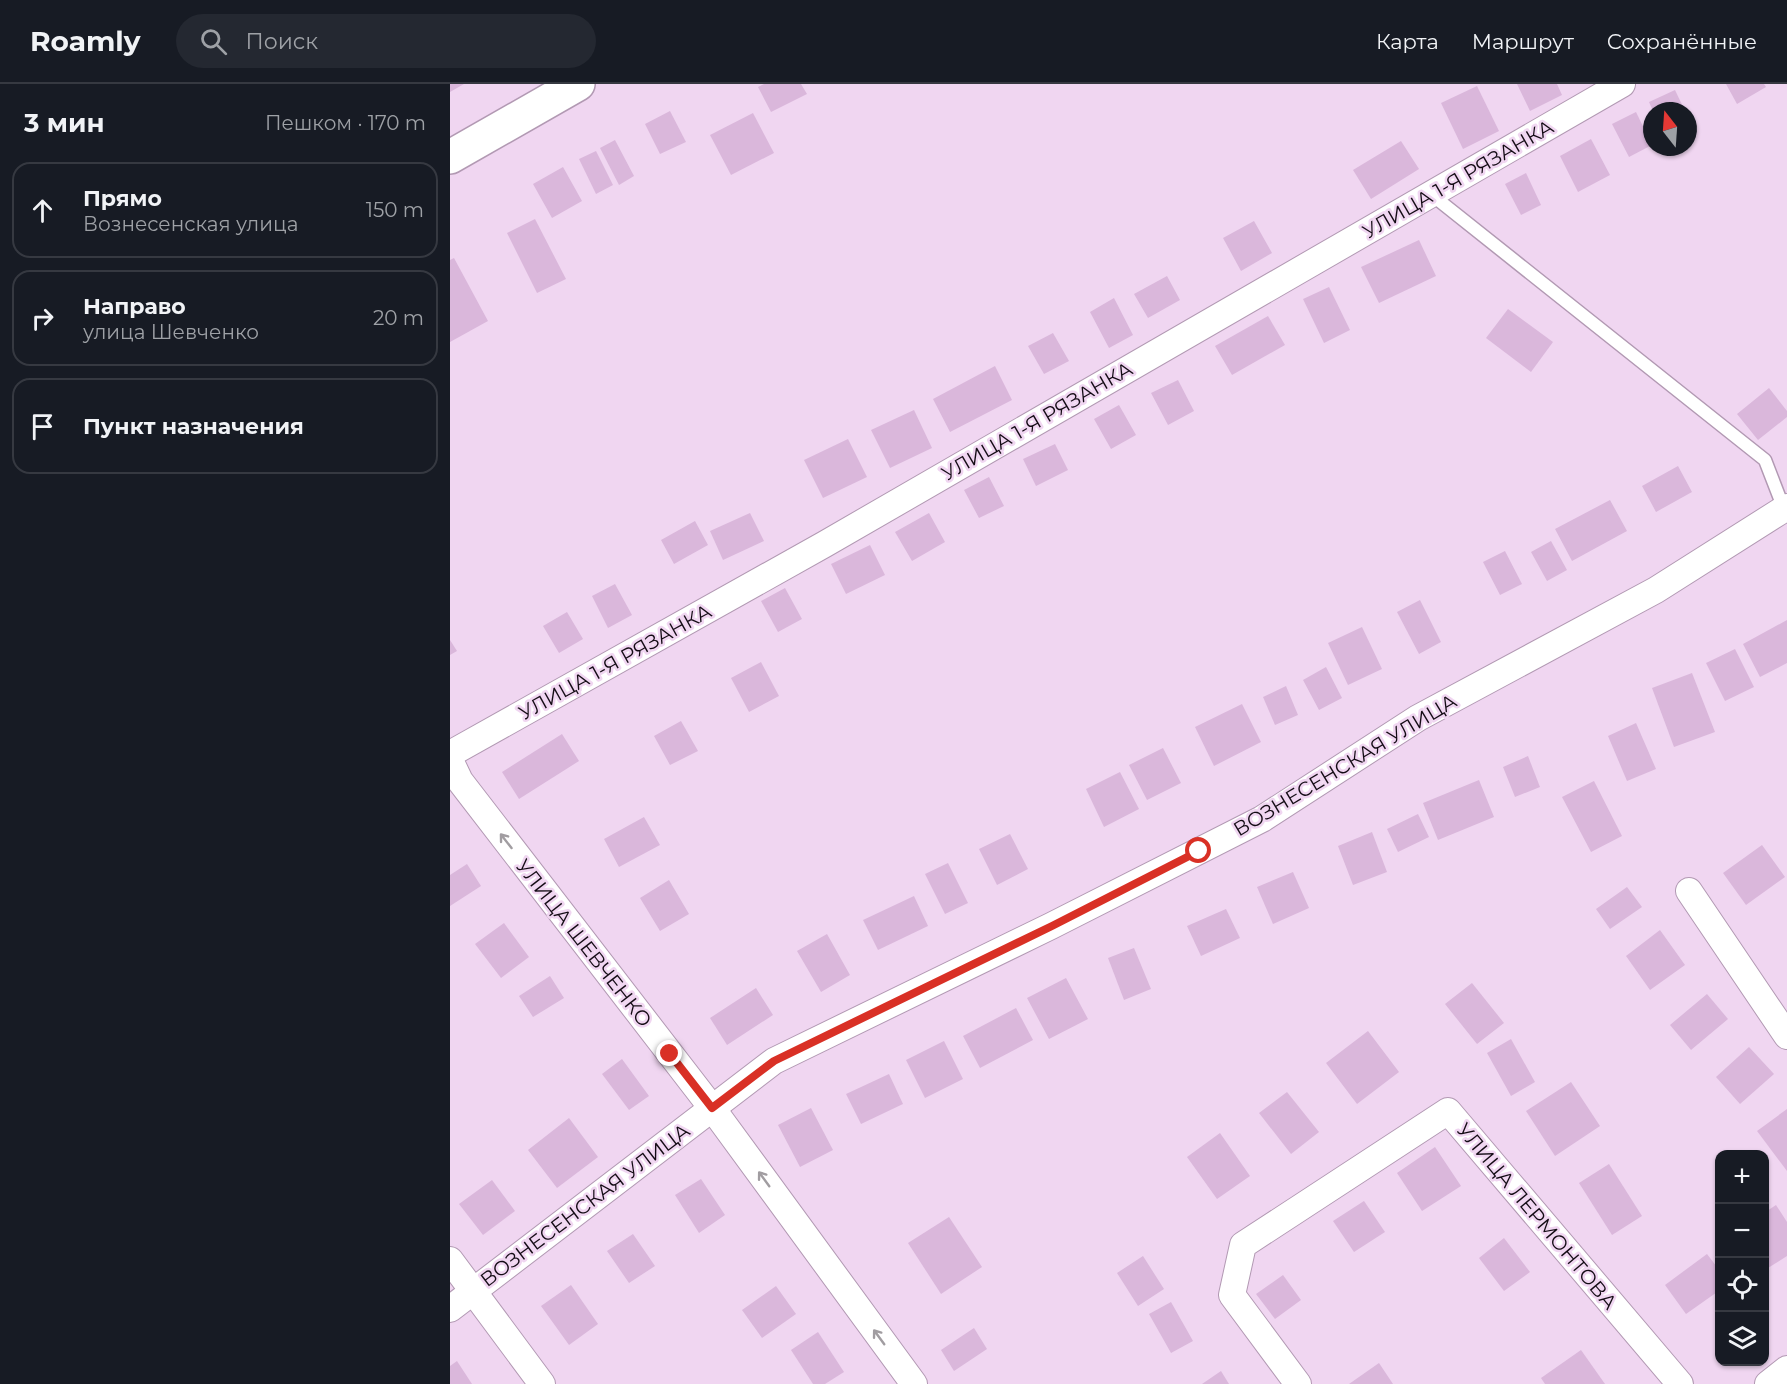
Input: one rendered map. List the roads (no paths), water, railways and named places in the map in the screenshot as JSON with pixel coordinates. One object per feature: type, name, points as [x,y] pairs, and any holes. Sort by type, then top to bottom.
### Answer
[{"type":"street","points":[[450,157],[578,84]]},
{"type":"street","name":"УЛИЦА 1-Я РЯЗАНКА","points":[[450,754],[825,544],[1622,84]]},
{"type":"street","name":"ВОЗНЕСЕНСКАЯ УЛИЦА","points":[[450,1309],[774,1061],[1052,926],[1262,819],[1418,718],[1656,590],[1786,508]]},
{"type":"street","name":"УЛИЦА ШЕВЧЕНКО","points":[[450,760],[460,781],[712,1108],[914,1384]]},
{"type":"street","points":[[1689,891],[1787,1036]]},
{"type":"street","name":"УЛИЦА ЛЕРМОНТОВА","points":[[1298,1384],[1232,1295],[1243,1245],[1448,1111],[1680,1384]]},
{"type":"street","points":[[450,1260],[542,1384]]},
{"type":"street","points":[[1768,1384],[1787,1369]]},
{"type":"lane","points":[[1432,195],[1765,460],[1786,508]]}]
